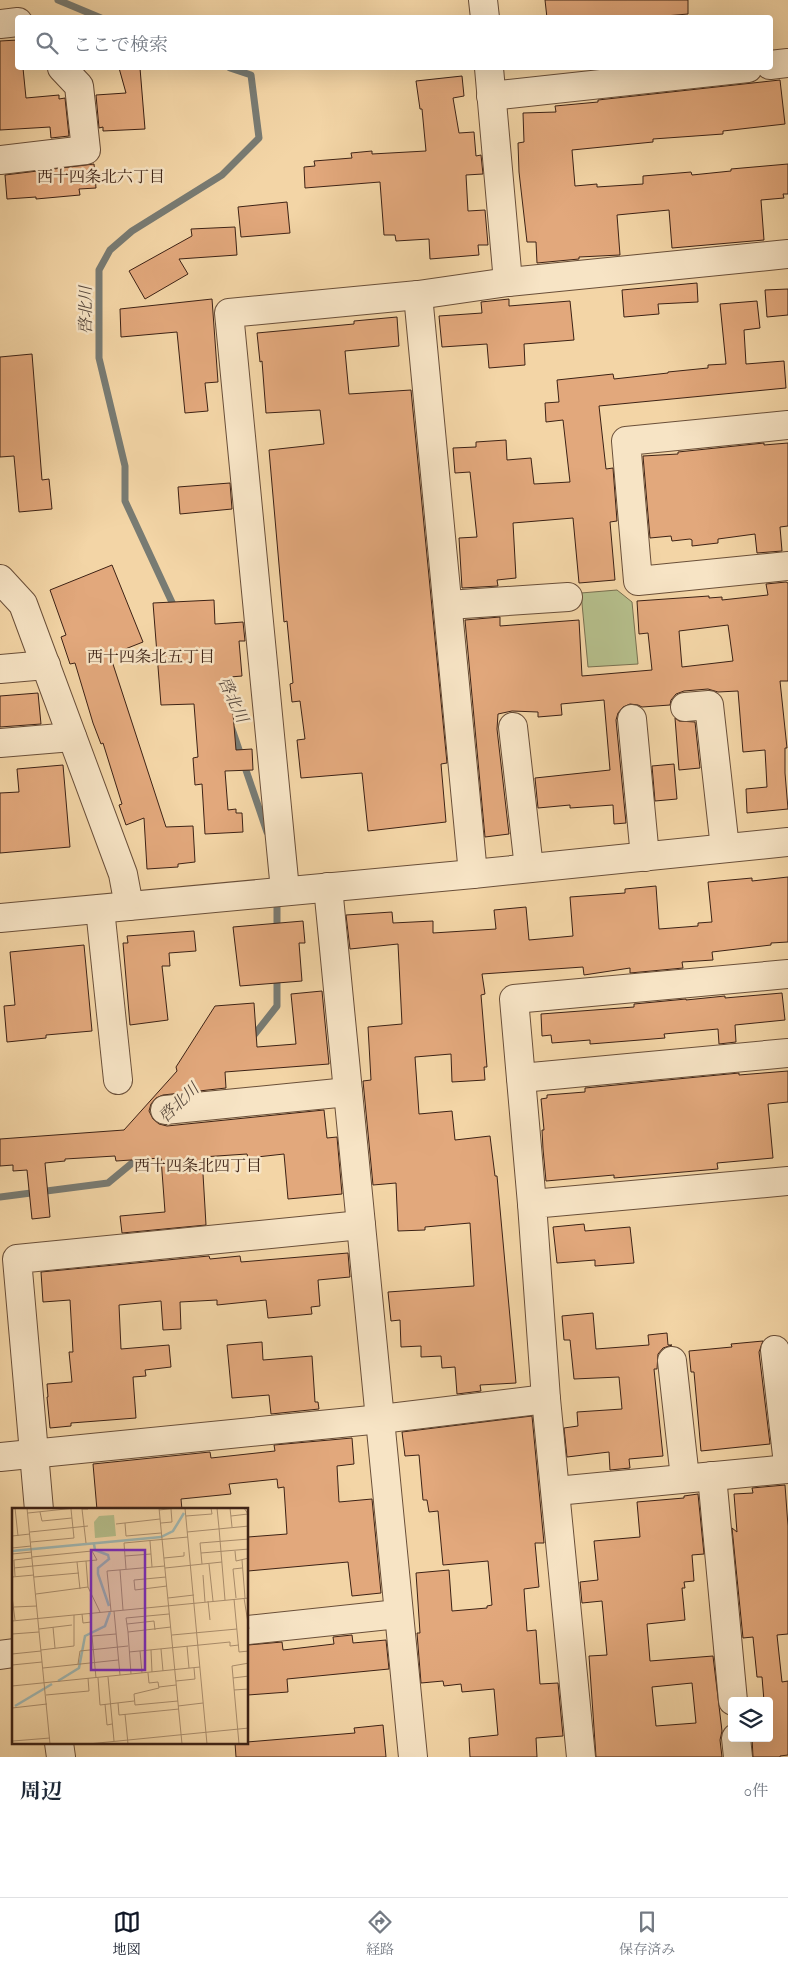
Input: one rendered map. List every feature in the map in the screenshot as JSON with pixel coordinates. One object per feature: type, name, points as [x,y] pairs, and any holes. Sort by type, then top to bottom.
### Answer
[{"type":"street","points":[[483,0],[485,15]]},
{"type":"street","points":[[0,24],[15,22]]},
{"type":"street","points":[[773,65],[788,63]]},
{"type":"street","points":[[0,160],[86,150],[80,86],[64,70]]},
{"type":"street","points":[[489,70],[508,282]]},
{"type":"street","points":[[491,96],[730,70]]},
{"type":"street","points":[[285,890],[229,313],[418,295],[508,282],[788,254]]},
{"type":"street","points":[[418,295],[473,874]]},
{"type":"street","points":[[788,425],[626,442],[638,581],[788,566]]},
{"type":"street","points":[[0,579],[23,604],[123,874],[128,906]]},
{"type":"street","points":[[448,605],[568,597]]},
{"type":"street","points":[[0,669],[46,665]]},
{"type":"street","points":[[685,707],[709,705],[725,848]]},
{"type":"street","points":[[632,719],[644,857]]},
{"type":"street","points":[[513,727],[529,868]]},
{"type":"street","points":[[0,743],[72,736]]},
{"type":"street","points":[[0,918],[473,874],[788,842]]},
{"type":"street","points":[[328,887],[413,1757]]},
{"type":"street","points":[[100,909],[118,1080]]},
{"type":"street","points":[[581,1757],[546,1399],[532,1204],[514,999],[788,974]]},
{"type":"street","points":[[521,1078],[788,1053]]},
{"type":"street","points":[[165,1110],[348,1092]]},
{"type":"street","points":[[532,1204],[788,1182]]},
{"type":"street","points":[[39,1508],[34,1454],[8,1260],[361,1225]]},
{"type":"street","points":[[775,1350],[788,1464]]},
{"type":"street","points":[[672,1361],[685,1478]]},
{"type":"street","points":[[0,1457],[381,1419],[546,1399]]},
{"type":"street","points":[[556,1491],[788,1469]]},
{"type":"street","points":[[712,1476],[733,1697]]},
{"type":"street","points":[[249,1630],[398,1614]]},
{"type":"street","points":[[736,1742],[738,1757]]},
{"type":"street","points":[[60,1744],[61,1757]]},
{"type":"green space","points":[[617,590],[632,602],[638,664],[588,667],[581,593]]},
{"type":"building","points":[[545,0],[688,0],[688,14],[547,15]]},
{"type":"building","points":[[15,40],[15,70],[23,70],[26,98],[59,95],[59,99],[65,98],[69,136],[51,138],[50,127],[0,130],[0,41]]},
{"type":"building","points":[[120,70],[140,70],[145,129],[103,131],[103,127],[99,128],[96,95],[126,93]]},
{"type":"building","points":[[462,76],[464,96],[453,98],[459,133],[474,132],[476,156],[481,155],[483,174],[466,175],[468,211],[485,210],[488,245],[478,245],[479,255],[430,259],[429,239],[396,241],[395,235],[384,235],[380,182],[305,188],[304,167],[315,166],[314,161],[352,158],[351,153],[372,151],[372,154],[426,151],[422,109],[420,109],[416,81]]},
{"type":"building","points":[[780,80],[785,124],[723,131],[723,134],[653,139],[653,142],[572,150],[575,186],[597,184],[597,187],[643,184],[643,176],[691,172],[692,175],[731,171],[731,169],[788,164],[788,194],[783,194],[784,198],[761,200],[764,240],[672,248],[669,210],[617,215],[620,255],[579,257],[579,259],[537,263],[536,242],[527,242],[519,172],[518,143],[524,142],[523,113],[556,112],[555,106],[598,102],[598,100]]},
{"type":"building","points":[[94,164],[96,188],[79,189],[80,195],[36,199],[36,197],[7,199],[5,175]]},
{"type":"building","points":[[287,202],[290,233],[241,237],[238,207]]},
{"type":"building","points":[[235,227],[237,255],[179,259],[188,274],[145,299],[129,271],[192,236],[191,229]]},
{"type":"building","points":[[697,283],[698,302],[658,304],[659,314],[624,317],[622,290]]},
{"type":"building","points":[[788,289],[788,315],[767,317],[765,290]]},
{"type":"building","points":[[212,299],[218,382],[205,383],[208,411],[185,413],[177,332],[121,337],[120,309]]},
{"type":"building","points":[[509,299],[509,306],[570,301],[574,340],[524,344],[525,365],[489,368],[487,344],[442,347],[439,316],[482,313],[481,302]]},
{"type":"building","points":[[757,301],[760,328],[744,330],[746,364],[784,361],[786,388],[599,406],[606,469],[613,468],[617,521],[610,522],[615,580],[579,583],[573,518],[513,523],[516,578],[497,580],[498,586],[462,588],[459,538],[477,537],[470,472],[455,473],[453,448],[476,447],[476,442],[506,440],[507,460],[531,458],[534,484],[570,482],[563,420],[546,422],[545,403],[559,402],[557,380],[613,374],[614,379],[708,368],[708,365],[726,364],[720,304]]},
{"type":"building","points":[[397,317],[399,346],[345,351],[349,394],[411,390],[447,763],[441,764],[446,822],[368,831],[362,773],[301,778],[297,740],[305,739],[300,701],[292,702],[290,684],[293,683],[287,621],[284,622],[269,450],[324,444],[320,410],[266,413],[262,361],[260,362],[257,333],[354,324],[354,321]]},
{"type":"building","points":[[32,354],[42,480],[49,479],[52,509],[19,512],[14,456],[0,457],[0,357]]},
{"type":"building","points":[[764,443],[764,445],[788,443],[788,526],[780,527],[782,551],[757,553],[755,534],[718,539],[718,543],[692,546],[692,540],[690,539],[672,541],[671,536],[650,538],[643,456],[678,454],[678,452]]},
{"type":"building","points":[[230,483],[232,509],[180,514],[178,487]]},
{"type":"building","points":[[112,565],[143,642],[110,655],[166,827],[193,826],[195,862],[178,864],[178,867],[147,869],[144,818],[126,825],[119,805],[122,804],[103,743],[101,744],[93,723],[75,663],[70,664],[61,637],[66,635],[50,590]]},
{"type":"building","points":[[788,583],[788,681],[780,681],[787,748],[785,748],[785,773],[788,809],[747,813],[746,789],[767,787],[765,750],[743,752],[738,691],[718,692],[708,689],[684,691],[676,694],[671,700],[670,705],[642,707],[630,704],[623,707],[618,713],[616,720],[626,823],[614,824],[613,805],[570,808],[570,805],[538,808],[535,778],[610,770],[604,700],[561,704],[562,715],[538,717],[538,712],[512,711],[498,714],[497,729],[509,834],[485,837],[465,620],[500,617],[500,626],[579,620],[582,676],[652,670],[648,633],[639,634],[637,601],[709,596],[709,598],[722,597],[722,600],[768,595],[766,584]],"holes":[[[728,625],[733,661],[682,667],[679,631]]]},
{"type":"building","points":[[214,600],[215,624],[243,622],[245,641],[239,641],[242,676],[230,677],[236,750],[252,749],[253,770],[225,771],[228,810],[236,809],[236,813],[242,813],[243,832],[205,834],[202,784],[195,785],[193,758],[198,757],[194,704],[161,705],[153,603]]},
{"type":"building","points":[[38,693],[41,724],[0,727],[0,696]]},
{"type":"building","points":[[675,718],[679,721],[695,722],[700,768],[679,770]]},
{"type":"building","points":[[674,764],[677,799],[655,801],[652,766]]},
{"type":"building","points":[[63,765],[70,847],[0,853],[0,793],[19,792],[17,769]]},
{"type":"building","points":[[788,877],[788,942],[712,952],[713,960],[682,962],[683,968],[630,973],[630,968],[584,975],[583,967],[482,974],[485,994],[481,995],[487,1067],[484,1067],[485,1080],[452,1082],[451,1054],[415,1057],[419,1114],[452,1111],[455,1140],[490,1136],[495,1176],[497,1176],[516,1383],[480,1385],[481,1391],[457,1394],[455,1367],[442,1368],[441,1356],[421,1357],[421,1346],[401,1347],[400,1320],[391,1321],[388,1292],[474,1286],[470,1223],[425,1227],[425,1230],[398,1231],[396,1183],[373,1185],[363,1081],[371,1080],[368,1027],[402,1024],[398,944],[350,949],[346,915],[392,912],[393,923],[433,921],[433,933],[496,929],[494,910],[526,907],[529,940],[573,936],[570,897],[625,893],[625,889],[656,886],[659,929],[698,926],[698,923],[712,922],[708,882],[752,878],[752,881]]},
{"type":"building","points":[[303,921],[305,943],[299,943],[302,981],[240,986],[233,927]]},
{"type":"building","points":[[194,931],[196,951],[169,953],[170,966],[162,966],[168,1020],[130,1025],[123,943],[128,943],[127,936]]},
{"type":"building","points":[[84,945],[92,1031],[46,1035],[46,1038],[7,1042],[4,1006],[15,1005],[10,952]]},
{"type":"building","points":[[322,991],[329,1064],[225,1072],[226,1088],[163,1095],[156,1098],[151,1104],[149,1111],[153,1119],[159,1124],[167,1126],[324,1110],[327,1138],[337,1137],[342,1194],[288,1199],[284,1154],[248,1158],[247,1154],[202,1157],[206,1225],[122,1233],[120,1216],[165,1212],[161,1158],[116,1161],[115,1156],[65,1159],[65,1161],[45,1163],[50,1217],[32,1219],[27,1170],[13,1171],[13,1165],[0,1166],[0,1139],[124,1130],[177,1071],[176,1067],[215,1006],[254,1003],[257,1047],[296,1044],[291,994]]},
{"type":"building","points":[[782,993],[785,1020],[735,1025],[736,1042],[719,1044],[718,1029],[664,1034],[665,1038],[590,1044],[590,1040],[552,1043],[551,1035],[542,1036],[541,1014],[634,1007],[634,1004],[686,999]]},
{"type":"building","points":[[788,1071],[788,1102],[768,1104],[773,1158],[717,1163],[718,1169],[614,1178],[614,1175],[546,1181],[541,1099],[547,1098],[547,1095],[585,1092],[585,1088],[739,1073],[739,1075]]},
{"type":"building","points":[[584,1224],[585,1231],[630,1227],[634,1263],[595,1266],[595,1260],[557,1263],[553,1227]]},
{"type":"building","points":[[348,1253],[350,1277],[318,1280],[320,1306],[311,1307],[312,1314],[268,1318],[266,1300],[217,1305],[217,1300],[180,1302],[181,1329],[163,1330],[161,1301],[119,1305],[121,1349],[169,1345],[171,1367],[145,1370],[146,1376],[133,1377],[136,1418],[71,1423],[71,1426],[50,1428],[47,1384],[72,1382],[69,1352],[73,1352],[70,1300],[43,1302],[41,1272],[209,1256],[210,1259],[240,1256],[241,1262]]},
{"type":"building","points":[[593,1313],[596,1349],[649,1345],[648,1335],[667,1333],[668,1345],[672,1345],[663,1348],[658,1354],[657,1369],[654,1369],[663,1456],[629,1459],[630,1468],[610,1470],[609,1452],[567,1457],[564,1428],[578,1426],[577,1412],[622,1409],[619,1377],[574,1379],[570,1340],[564,1340],[562,1316]]},
{"type":"building","points":[[763,1341],[759,1352],[770,1444],[701,1451],[694,1372],[691,1372],[689,1351],[732,1347],[731,1344]]},
{"type":"building","points":[[262,1342],[263,1360],[312,1356],[315,1402],[318,1402],[319,1409],[271,1414],[269,1395],[232,1398],[227,1345]]},
{"type":"building","points":[[532,1416],[544,1543],[535,1543],[539,1587],[524,1589],[527,1631],[536,1630],[540,1684],[558,1683],[563,1736],[536,1738],[537,1757],[470,1757],[469,1738],[498,1735],[494,1689],[462,1692],[461,1684],[444,1686],[443,1681],[421,1683],[417,1633],[420,1633],[416,1573],[449,1570],[452,1611],[487,1608],[487,1606],[492,1605],[488,1561],[443,1565],[438,1511],[429,1512],[427,1500],[423,1500],[419,1455],[405,1456],[402,1432]]},
{"type":"building","points":[[352,1438],[354,1464],[337,1466],[339,1502],[372,1499],[381,1593],[352,1596],[348,1562],[249,1571],[249,1537],[287,1534],[284,1487],[278,1488],[277,1479],[229,1484],[231,1494],[181,1499],[182,1508],[97,1508],[93,1464],[210,1452],[211,1458],[275,1451],[274,1445]]},
{"type":"building","points":[[785,1485],[788,1526],[788,1634],[777,1635],[782,1682],[788,1681],[788,1755],[780,1757],[753,1757],[752,1742],[773,1742],[773,1697],[764,1697],[762,1677],[757,1677],[753,1637],[743,1638],[732,1528],[737,1532],[734,1494],[753,1493],[752,1488]]},
{"type":"building","points":[[698,1494],[704,1554],[692,1555],[694,1581],[684,1582],[685,1588],[682,1588],[685,1620],[647,1624],[650,1661],[713,1656],[722,1731],[720,1740],[722,1757],[596,1757],[589,1656],[607,1655],[602,1601],[582,1603],[580,1582],[598,1580],[594,1541],[640,1537],[637,1502],[684,1498],[684,1496]],"holes":[[[692,1683],[696,1723],[656,1726],[652,1687]]]},
{"type":"building","points":[[352,1635],[353,1643],[386,1640],[389,1669],[287,1679],[288,1692],[249,1695],[249,1645],[282,1642],[283,1650],[334,1644],[333,1637]]},
{"type":"building","points":[[383,1725],[386,1757],[236,1757],[235,1744],[355,1733],[354,1728]]},
{"type":"waterway","name":"啓北川","points":[[58,0],[94,15]]},
{"type":"waterway","name":"啓北川","points":[[176,611],[125,501],[125,466],[99,358],[99,270],[110,250],[132,231],[222,175],[259,138],[251,75],[236,70]]},
{"type":"waterway","name":"啓北川","points":[[232,729],[267,832]]},
{"type":"waterway","name":"啓北川","points":[[277,897],[277,931]]},
{"type":"waterway","name":"啓北川","points":[[251,1039],[277,1006],[277,974]]},
{"type":"waterway","name":"啓北川","points":[[0,1197],[108,1183],[143,1154]]},
{"type":"district","name":"西十四条北六丁目","points":[[101,177]]},
{"type":"district","name":"西十四条北五丁目","points":[[151,657]]},
{"type":"district","name":"西十四条北四丁目","points":[[198,1166]]}]
